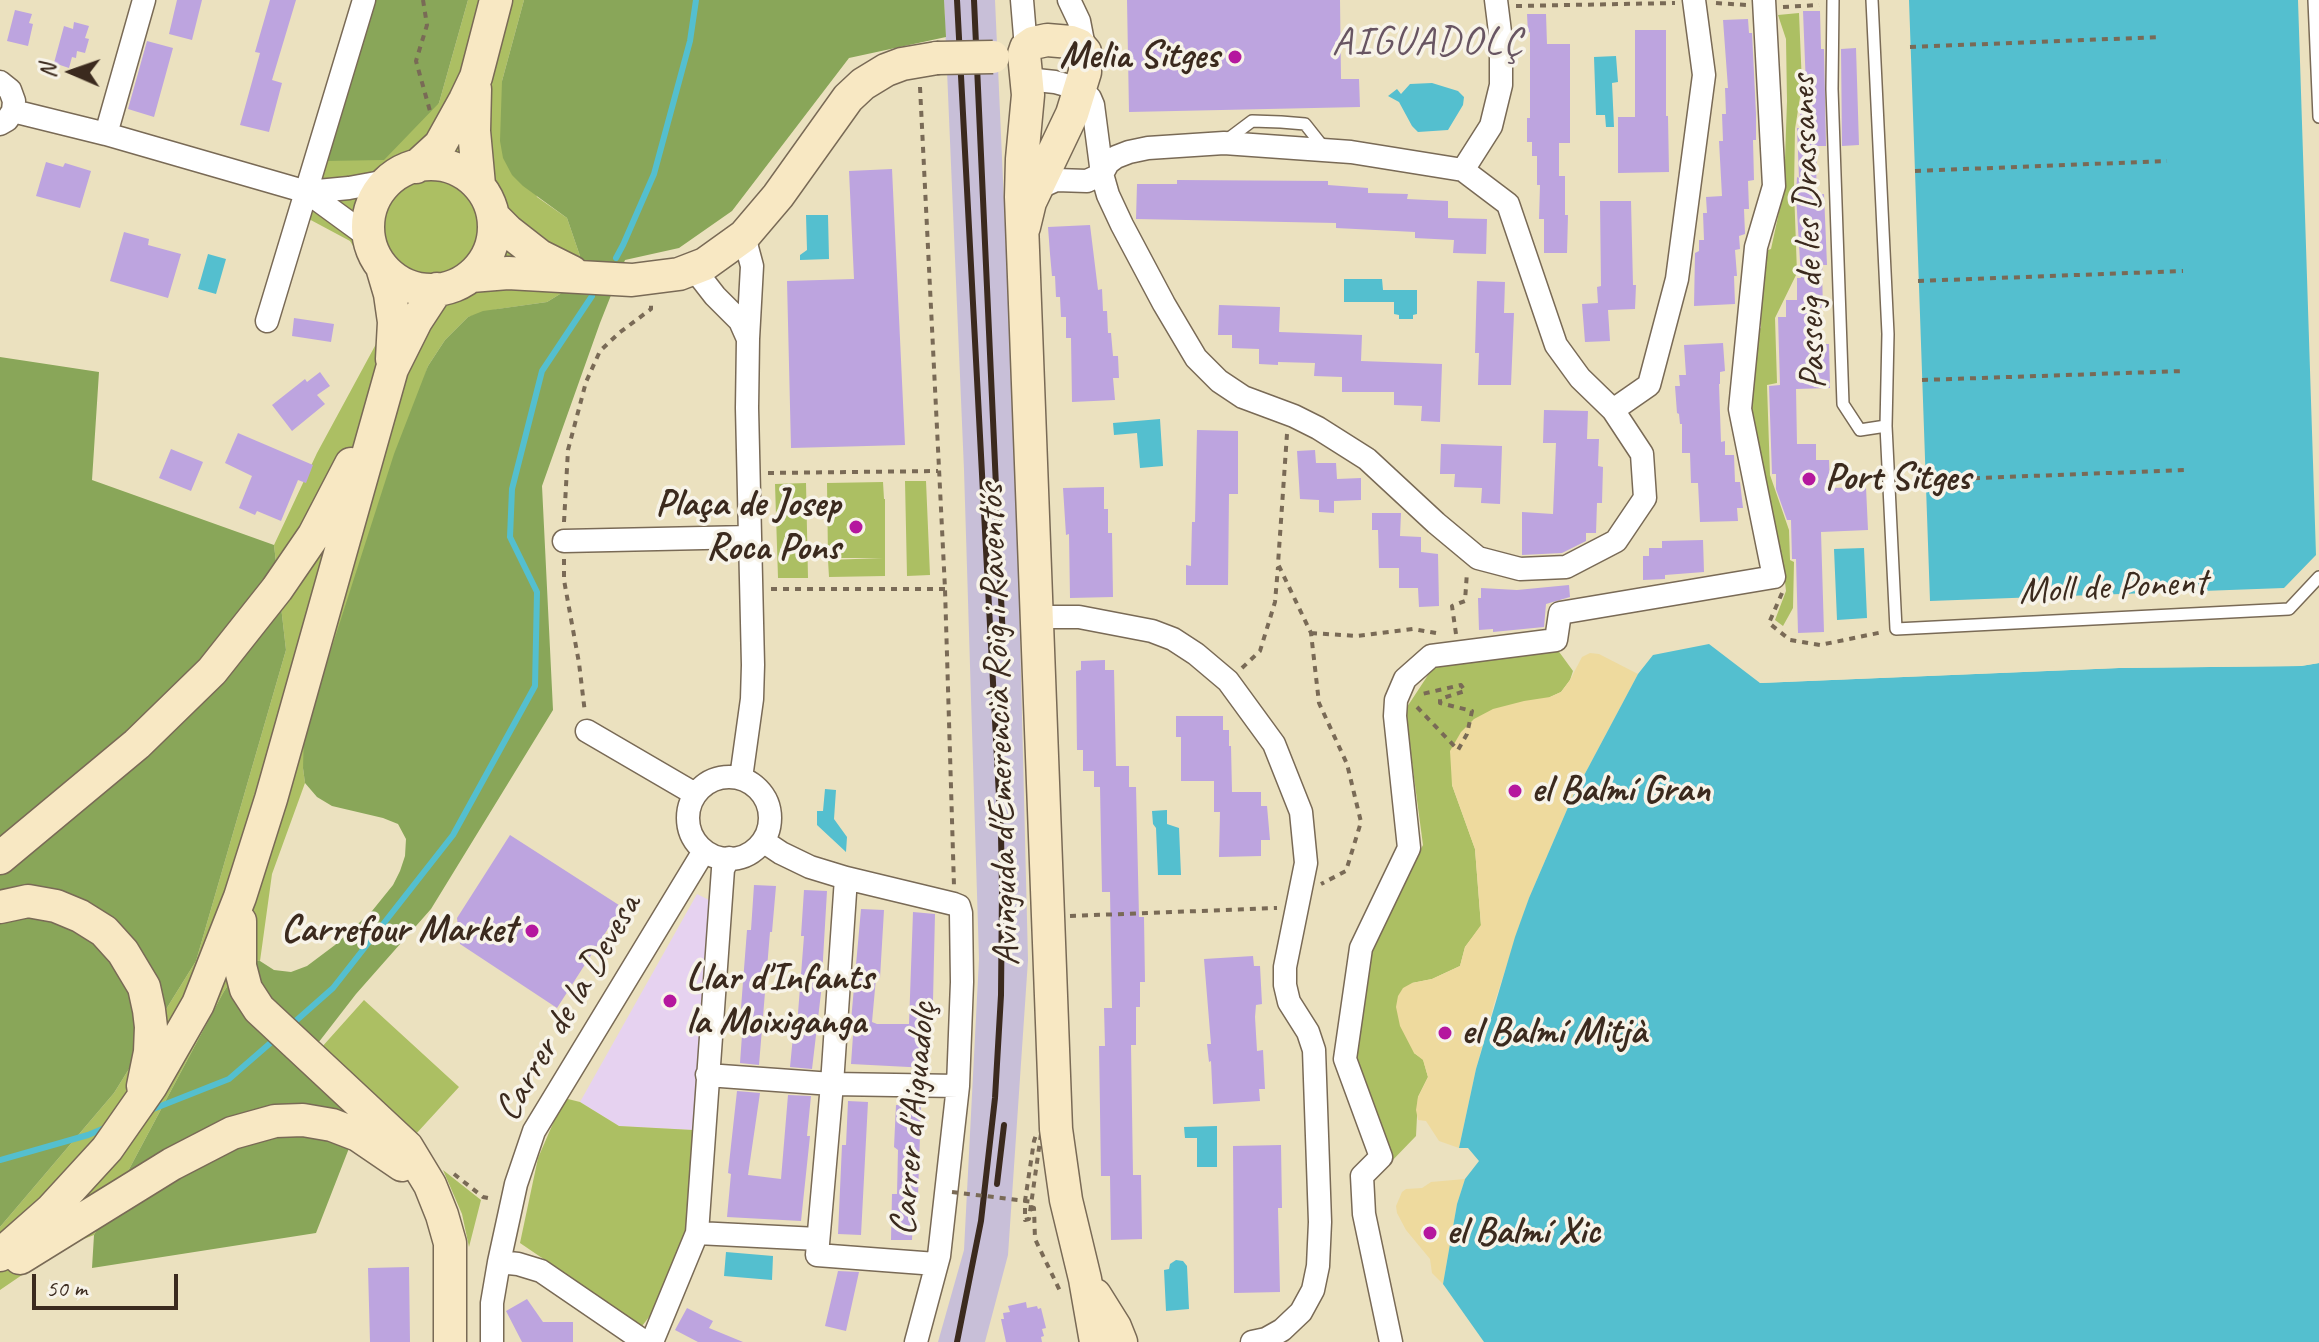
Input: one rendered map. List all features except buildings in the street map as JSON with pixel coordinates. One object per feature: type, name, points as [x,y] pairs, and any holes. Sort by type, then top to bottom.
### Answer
[{"type":"main road","points":[[479,185],[474,131],[476,77],[496,0]]},
{"type":"main road","points":[[376,253],[406,285],[437,289],[471,276],[508,273],[632,280],[679,274],[716,257],[744,236],[778,196],[848,98],[863,84],[886,70],[927,60],[1017,60],[1033,43],[1047,40],[1079,45],[1082,24]]},
{"type":"main road","name":"Avinguda d'Emerencià Roig i Raventós","points":[[1024,227],[1036,189],[1067,126],[1085,72],[1082,24]]},
{"type":"main road","name":"Avinguda d'Emerencià Roig i Raventós","points":[[1017,60],[1027,105],[1021,177],[1056,1129],[1070,1219],[1075,1290]]},
{"type":"main road","points":[[416,167],[440,145],[476,77]]},
{"type":"main road","points":[[0,1255],[51,1210],[107,1149],[138,1107],[198,1004],[240,897],[271,799],[390,377],[394,322],[390,294],[368,225],[372,202],[387,181],[416,167],[443,165],[458,169],[479,185],[493,216],[489,250],[471,276]]},
{"type":"main road","points":[[493,216],[540,256],[582,277]]},
{"type":"main road","points":[[0,858],[137,744],[212,671],[277,589],[314,535],[416,321],[437,289]]},
{"type":"main road","points":[[240,897],[240,966],[246,989],[259,1009],[439,1178],[442,1215],[450,1243],[450,1342]]},
{"type":"main road","points":[[0,907],[28,901],[56,906],[80,916],[104,931],[133,966],[144,987],[151,1027],[147,1073],[138,1107]]},
{"type":"main road","points":[[0,1269],[172,1164],[232,1133],[275,1121],[303,1120],[332,1125],[439,1178]]},
{"type":"main road","points":[[1075,1290],[1096,1342]]},
{"type":"main road","points":[[1075,1290],[1115,1327],[1121,1342]]},
{"type":"street","points":[[106,134],[144,0]]},
{"type":"street","points":[[267,321],[364,0]]},
{"type":"street","name":"Avinguda d'Emerencià Roig i Raventós","points":[[1017,60],[1022,0]]},
{"type":"street","points":[[1069,0],[1082,24]]},
{"type":"street","points":[[1613,410],[1649,385],[1677,279],[1704,75],[1695,1]]},
{"type":"street","points":[[1463,170],[1491,126],[1501,85],[1501,40],[1496,3]]},
{"type":"street","points":[[1391,1342],[1363,1202],[1362,1176],[1381,1157],[1345,1059],[1361,948],[1409,848],[1395,716],[1405,679],[1431,656],[1556,640],[1560,613],[1774,577],[1740,409],[1756,247],[1774,186],[1764,3]]},
{"type":"street","points":[[1017,60],[1036,80],[1080,89],[1090,98],[1102,174],[1108,195],[1164,304],[1196,358],[1219,381],[1243,397],[1318,428],[1367,459],[1478,558],[1520,569],[1566,567],[1616,541],[1645,498],[1642,454],[1613,410],[1580,378],[1556,345],[1508,204],[1463,170],[1351,152],[1224,143],[1129,152],[1116,157],[1102,174],[1087,181],[1056,180],[1036,189]]},
{"type":"street","points":[[0,82],[10,90],[14,101],[6,117],[106,134],[307,192],[387,181]]},
{"type":"street","points":[[307,192],[376,253]]},
{"type":"street","points":[[741,778],[752,699],[748,339],[752,266],[744,236]]},
{"type":"street","points":[[694,269],[740,321],[748,339]]},
{"type":"street","points":[[564,541],[750,537]]},
{"type":"street","points":[[1036,617],[1079,617],[1152,631],[1173,639],[1196,654],[1228,681],[1274,744],[1301,812],[1306,863],[1285,967],[1285,985],[1289,1002],[1308,1032],[1314,1050],[1320,1222],[1318,1266],[1313,1290],[1301,1312],[1282,1330],[1266,1339],[1252,1342]]},
{"type":"street","points":[[587,731],[695,794]]},
{"type":"street","points":[[720,777],[741,778],[761,793],[767,805],[768,826],[763,841],[749,854],[717,857],[697,844],[690,830],[690,810],[695,794],[702,787],[720,777]]},
{"type":"street","points":[[763,841],[801,863],[846,878],[954,904]]},
{"type":"street","name":"Carrer de la Devesa","points":[[492,1342],[492,1303],[500,1258],[512,1203],[534,1131],[704,851]]},
{"type":"street","points":[[652,1342],[697,1233],[723,869],[729,858]]},
{"type":"street","points":[[846,878],[817,1255],[936,1264]]},
{"type":"street","name":"Carrer d'Aiguadolç","points":[[916,1342],[944,1220],[958,1086],[961,913],[959,906],[954,904]]},
{"type":"street","points":[[707,1075],[832,1084],[958,1086]]},
{"type":"street","points":[[697,1233],[818,1239]]},
{"type":"street","points":[[500,1258],[541,1271],[645,1342]]},
{"type":"lane","name":"Passeig de les Drassanes","points":[[1872,0],[1888,334],[1886,426],[1896,629]]},
{"type":"lane","points":[[2314,0],[2319,117]]},
{"type":"lane","name":"Passeig de les Drassanes","points":[[1833,2],[1832,89],[1843,404],[1860,430],[1886,426]]},
{"type":"lane","name":"Moll de Ponent","points":[[1896,629],[2289,609],[2319,577]]},
{"type":"path","points":[[423,0],[427,25],[416,61],[431,112]]},
{"type":"path","points":[[1496,3],[1695,1],[1764,3],[1787,7],[1833,2]]},
{"type":"path","points":[[1910,47],[2161,37]]},
{"type":"path","points":[[927,60],[922,107],[945,589],[954,904]]},
{"type":"path","points":[[1915,171],[2167,161]]},
{"type":"path","points":[[1918,281],[2183,271]]},
{"type":"path","points":[[587,731],[564,580],[568,450],[586,382],[600,351],[651,309],[651,278]]},
{"type":"path","points":[[1922,380],[2184,371]]},
{"type":"path","points":[[1228,681],[1260,651],[1275,602],[1287,429],[1294,416]]},
{"type":"path","points":[[1926,480],[2187,470]]},
{"type":"path","points":[[749,473],[938,471]]},
{"type":"path","points":[[1311,633],[1357,636],[1413,629],[1457,637],[1452,606],[1465,601],[1467,573],[1478,558]]},
{"type":"path","points":[[1048,917],[1297,902],[1346,871],[1361,822],[1347,764],[1319,703],[1311,633],[1278,564]]},
{"type":"path","points":[[1774,577],[1783,595],[1769,623],[1790,640],[1820,645],[1896,629]]},
{"type":"path","points":[[751,589],[945,589]]},
{"type":"path","points":[[1461,685],[1465,691],[1440,699],[1440,703],[1472,711],[1467,734],[1458,750],[1427,718],[1402,698],[1461,685]]},
{"type":"path","points":[[1041,1134],[1032,1204],[1029,1219],[1025,1220],[1025,1201],[1034,1141],[1036,1135],[1041,1134]]},
{"type":"path","points":[[439,1178],[483,1197],[512,1203]]},
{"type":"path","points":[[952,1192],[1032,1204],[1035,1239],[1075,1290]]},
{"type":"shaded area","points":[[944,0],[995,0],[1016,473],[1028,960],[1008,1255],[985,1342],[938,1342],[964,1250],[979,959],[964,470]]},
{"type":"shaded area","name":"Llar d'Infants la Moixiganga","points":[[697,894],[709,900],[693,1130],[619,1126],[580,1102]]},
{"type":"green space","points":[[373,0],[468,0],[439,103],[384,160],[324,161]]},
{"type":"green space","points":[[468,0],[524,0],[502,81],[537,197],[567,218],[580,256],[560,294],[547,302],[468,317],[445,340],[428,366],[303,768],[305,783],[272,874],[260,961],[245,958],[223,993],[94,1235],[63,1247],[0,1290],[0,1227],[114,1093],[196,961],[286,650],[274,545],[317,453],[382,333],[368,270],[350,241],[307,218],[324,161],[439,103]]},
{"type":"green space","points":[[524,0],[944,0],[946,37],[849,58],[732,211],[679,248],[625,260],[542,486],[553,710],[431,909],[356,994],[315,1047],[360,1120],[316,1233],[92,1268],[94,1235],[223,993],[245,958],[260,961],[274,970],[291,972],[307,966],[372,911],[400,871],[406,839],[398,824],[332,806],[317,797],[305,783],[304,734],[394,454],[428,366],[445,340],[468,317],[483,311],[547,302],[560,294],[580,256],[567,218],[523,186],[512,175],[503,158],[500,141],[502,81]]},
{"type":"green space","points":[[1799,13],[1802,85],[1795,129],[1794,189],[1797,273],[1775,318],[1777,383],[1767,385],[1770,475],[1789,530],[1790,560],[1794,562],[1793,608],[1783,626],[1775,620],[1786,591],[1783,564],[1777,564],[1769,494],[1763,494],[1747,410],[1752,333],[1761,328],[1762,252],[1771,249],[1784,189],[1786,39],[1778,15]]},
{"type":"green space","points":[[0,357],[99,372],[92,480],[274,545],[286,650],[196,961],[114,1093],[0,1227]]},
{"type":"green space","points":[[905,481],[926,481],[930,575],[907,576]]},
{"type":"green space","points":[[883,482],[885,576],[829,577],[828,560],[883,558],[828,558],[827,483]]},
{"type":"green space","points":[[806,483],[808,578],[778,578],[775,484]]},
{"type":"green space","points":[[1557,649],[1573,671],[1561,692],[1550,697],[1452,785],[1475,849],[1481,926],[1465,947],[1460,966],[1432,979],[1412,983],[1414,1053],[1423,1059],[1428,1077],[1418,1097],[1416,1136],[1388,1165],[1350,1056],[1369,951],[1423,845],[1405,710],[1436,663]]},
{"type":"green space","points":[[364,1000],[459,1087],[415,1135],[321,1048]]},
{"type":"green space","points":[[564,1098],[580,1102],[619,1126],[693,1130],[688,1234],[653,1312],[642,1326],[520,1243],[538,1158]]},
{"type":"green space","points":[[443,1170],[481,1200],[469,1247],[462,1214]]},
{"type":"sand","name":"el Balmí Gran","points":[[1590,653],[1599,654],[1638,674],[1572,798],[1529,898],[1494,1004],[1459,1148],[1439,1141],[1426,1121],[1418,1120],[1418,1097],[1428,1077],[1423,1060],[1414,1053],[1400,1026],[1396,1007],[1403,988],[1460,966],[1465,947],[1481,925],[1475,849],[1452,785],[1450,751],[1461,732],[1474,719],[1493,709],[1561,692],[1582,657]]},
{"type":"sand","name":"el Balmí Xic","points":[[1465,1179],[1457,1204],[1443,1284],[1432,1273],[1430,1259],[1406,1230],[1396,1206],[1406,1189],[1422,1188],[1431,1182]]},
{"type":"water","points":[[1909,0],[2298,0],[2316,555],[2284,588],[1930,601]]},
{"type":"water","points":[[1616,56],[1618,82],[1612,83],[1614,127],[1606,127],[1605,115],[1596,115],[1594,57]]},
{"type":"water","points":[[1432,83],[1458,91],[1464,97],[1463,105],[1448,130],[1418,132],[1399,102],[1388,96],[1397,89],[1401,94],[1410,84]]},
{"type":"water","points":[[806,215],[828,215],[829,259],[800,260],[800,255],[807,250]]},
{"type":"water","points":[[208,254],[226,259],[216,294],[198,289]]},
{"type":"water","points":[[1344,279],[1382,279],[1383,290],[1417,290],[1417,314],[1413,315],[1413,319],[1399,319],[1399,315],[1394,314],[1394,302],[1344,302]]},
{"type":"water","points":[[1160,419],[1163,466],[1140,468],[1137,433],[1114,435],[1113,423]]},
{"type":"water","points":[[1864,548],[1867,618],[1837,620],[1834,549]]},
{"type":"water","points":[[1709,644],[1760,683],[2319,663],[2319,1342],[1484,1342],[1443,1284],[1457,1204],[1465,1179],[1479,1161],[1468,1148],[1459,1148],[1476,1069],[1515,937],[1572,798],[1638,674],[1653,655]]},
{"type":"water","points":[[825,789],[836,790],[834,819],[847,837],[846,852],[817,825],[817,811],[823,811]]},
{"type":"water","points":[[1167,810],[1167,824],[1179,828],[1181,875],[1158,875],[1152,811]]},
{"type":"water","points":[[1217,1126],[1217,1167],[1197,1167],[1197,1138],[1185,1138],[1184,1127]]},
{"type":"water","points":[[726,1252],[773,1256],[772,1280],[724,1276]]},
{"type":"water","points":[[1176,1260],[1183,1261],[1187,1266],[1189,1309],[1166,1311],[1164,1270],[1169,1269]]},
{"type":"pier","points":[[2319,659],[2319,663],[2301,666],[2119,668],[1760,683],[1759,677],[2118,664],[2300,662]]},
{"type":"waterway","points":[[616,258],[654,174],[690,41],[696,0]]},
{"type":"waterway","points":[[290,1026],[333,988],[453,835],[535,686],[537,592],[510,537],[512,489],[542,371],[592,296]]},
{"type":"waterway","points":[[148,1111],[229,1079],[275,1039]]},
{"type":"waterway","points":[[0,1160],[107,1127]]},
{"type":"railway","points":[[957,0],[1002,889],[1001,995],[995,1098],[981,1221],[957,1342]]},
{"type":"railway","points":[[974,0],[1003,641]]},
{"type":"railway","points":[[997,1184],[1004,1125]]},
{"type":"place","name":"Melia Sitges","points":[[1235,57]]},
{"type":"place","name":"Port Sitges","points":[[1809,479]]},
{"type":"place","name":"Plaça de Josep Roca Pons","points":[[856,527]]},
{"type":"place","name":"el Balmí Gran","points":[[1515,791]]},
{"type":"place","name":"Carrefour Market","points":[[532,931]]},
{"type":"place","name":"Llar d'Infants la Moixiganga","points":[[670,1001]]},
{"type":"place","name":"el Balmí Mitjà","points":[[1445,1033]]},
{"type":"place","name":"el Balmí Xic","points":[[1430,1233]]},
{"type":"district","name":"AIGUADOLÇ","points":[[1428,43]]}]
